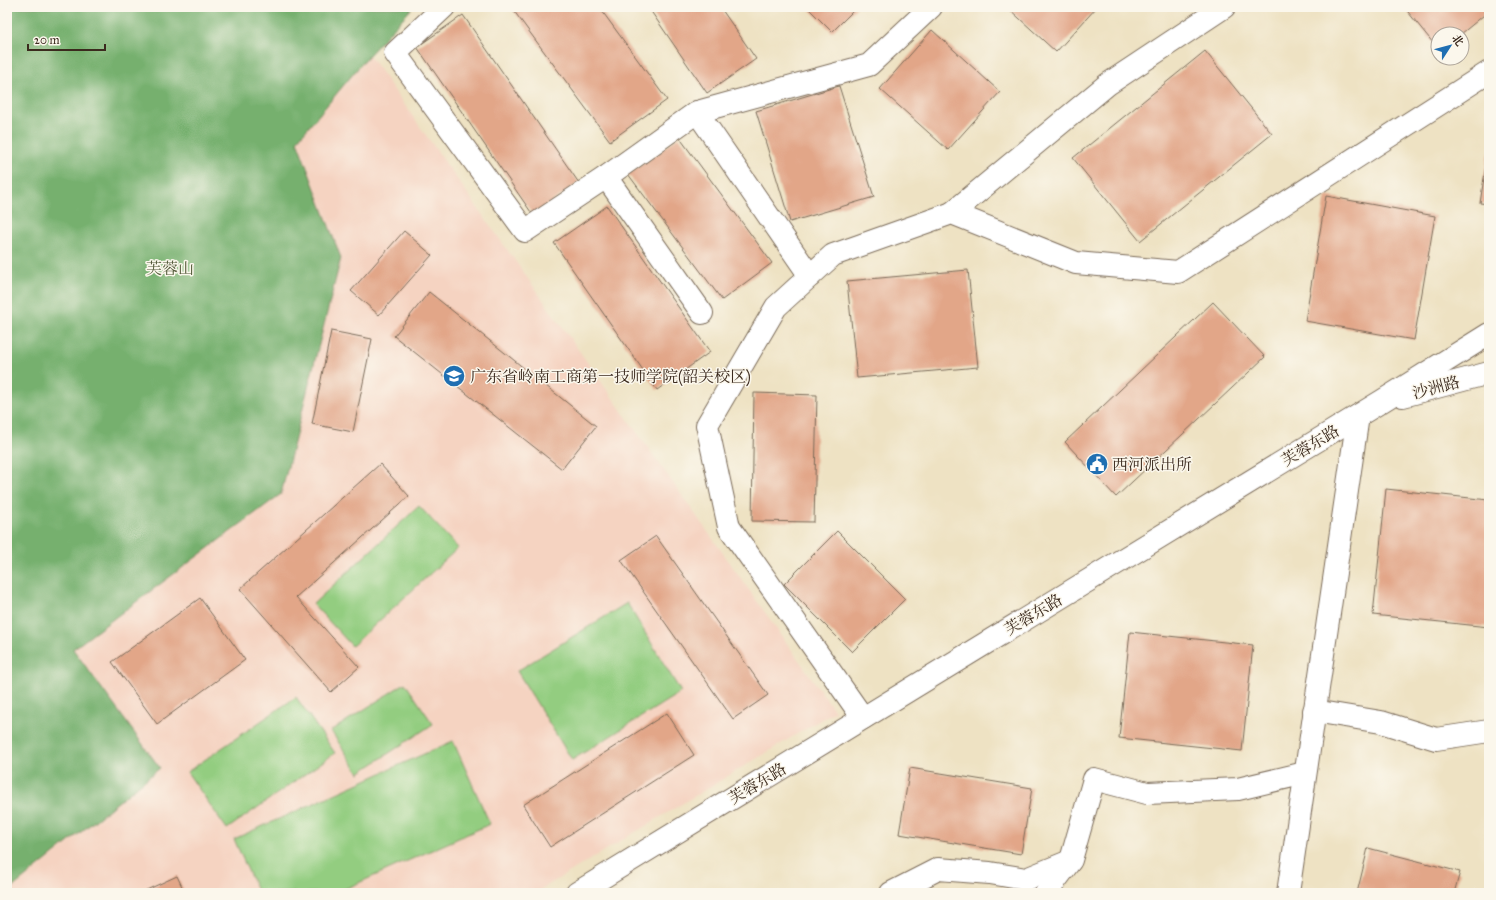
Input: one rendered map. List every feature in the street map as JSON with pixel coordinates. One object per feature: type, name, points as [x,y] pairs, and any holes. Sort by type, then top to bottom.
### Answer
[{"type":"street","points":[[444,7],[395,53],[525,231],[606,177],[697,112],[869,65],[931,7]]},
{"type":"street","points":[[863,718],[729,527],[707,425],[776,307],[833,255],[952,213],[1108,84],[1224,7]]},
{"type":"street","points":[[952,213],[1076,263],[1178,272],[1489,72]]},
{"type":"street","points":[[697,112],[810,276]]},
{"type":"street","points":[[606,177],[702,313]]},
{"type":"street","name":"芙蓉东路","points":[[577,893],[1358,416],[1489,334]]},
{"type":"street","name":"沙洲路","points":[[1382,401],[1489,374]]},
{"type":"street","points":[[1288,893],[1358,416]]},
{"type":"street","points":[[1314,711],[1381,722],[1436,739],[1489,731]]},
{"type":"street","points":[[1046,893],[1071,860],[1094,779],[1147,793],[1238,789],[1305,773]]},
{"type":"street","points":[[892,893],[938,869],[990,873],[1026,880],[1071,860]]},
{"type":"shaded area","name":"广东省岭南工商第一技师学院(韶关校区)","points":[[369,55],[835,711],[535,893],[7,893],[160,768],[73,649],[281,494],[341,258],[297,141]]},
{"type":"green space","name":"芙蓉山","points":[[7,7],[413,7],[369,55],[297,141],[341,258],[281,494],[73,649],[160,768],[7,892]]},
{"type":"green space","points":[[419,506],[458,548],[352,646],[313,604]]},
{"type":"green space","points":[[627,603],[681,692],[572,760],[517,671]]},
{"type":"green space","points":[[405,683],[433,724],[359,773],[331,731]]},
{"type":"green space","points":[[296,697],[335,753],[227,829],[187,772]]},
{"type":"green space","points":[[453,741],[490,824],[336,893],[258,893],[234,839]]},
{"type":"building","points":[[511,7],[599,7],[667,100],[610,141]]},
{"type":"building","points":[[648,7],[720,7],[756,59],[707,93]]},
{"type":"building","points":[[807,7],[857,7],[832,32]]},
{"type":"building","points":[[1007,7],[1097,7],[1056,52]]},
{"type":"building","points":[[1404,7],[1489,7],[1489,11],[1470,27],[1430,26],[1430,39]]},
{"type":"building","points":[[463,15],[579,183],[533,215],[417,47]]},
{"type":"building","points":[[932,30],[1000,92],[948,150],[880,89]]},
{"type":"building","points":[[1205,51],[1272,134],[1140,241],[1073,158]]},
{"type":"building","points":[[839,86],[874,197],[790,222],[756,111]]},
{"type":"building","points":[[679,137],[772,263],[722,300],[628,174]]},
{"type":"building","points":[[1489,153],[1489,204],[1480,203]]},
{"type":"building","points":[[1326,196],[1435,216],[1414,340],[1305,321]]},
{"type":"building","points":[[607,206],[710,352],[657,390],[554,243]]},
{"type":"building","points":[[404,231],[432,255],[379,315],[351,291]]},
{"type":"building","points":[[968,270],[978,367],[857,378],[847,281]]},
{"type":"building","points":[[429,292],[596,426],[562,469],[394,336]]},
{"type":"building","points":[[1213,302],[1265,357],[1116,497],[1065,442]]},
{"type":"building","points":[[331,331],[372,339],[353,432],[312,424]]},
{"type":"building","points":[[754,393],[817,395],[814,522],[752,521]]},
{"type":"building","points":[[380,464],[409,496],[296,597],[359,667],[331,692],[240,589]]},
{"type":"building","points":[[1386,489],[1489,500],[1489,627],[1373,615]]},
{"type":"building","points":[[837,531],[905,599],[852,652],[784,584]]},
{"type":"building","points":[[656,536],[768,695],[733,719],[621,560]]},
{"type":"building","points":[[200,598],[245,660],[157,724],[112,662]]},
{"type":"building","points":[[1130,632],[1253,645],[1242,751],[1119,738]]},
{"type":"building","points":[[667,713],[694,755],[550,847],[523,805]]},
{"type":"building","points":[[910,768],[1032,788],[1021,854],[899,834]]},
{"type":"building","points":[[1368,848],[1460,872],[1454,893],[1357,893]]},
{"type":"building","points":[[177,876],[185,893],[140,893]]},
{"type":"place","name":"广东省岭南工商第一技师学院(韶关校区)","points":[[454,376]]},
{"type":"place","name":"西河派出所","points":[[1097,464]]}]
